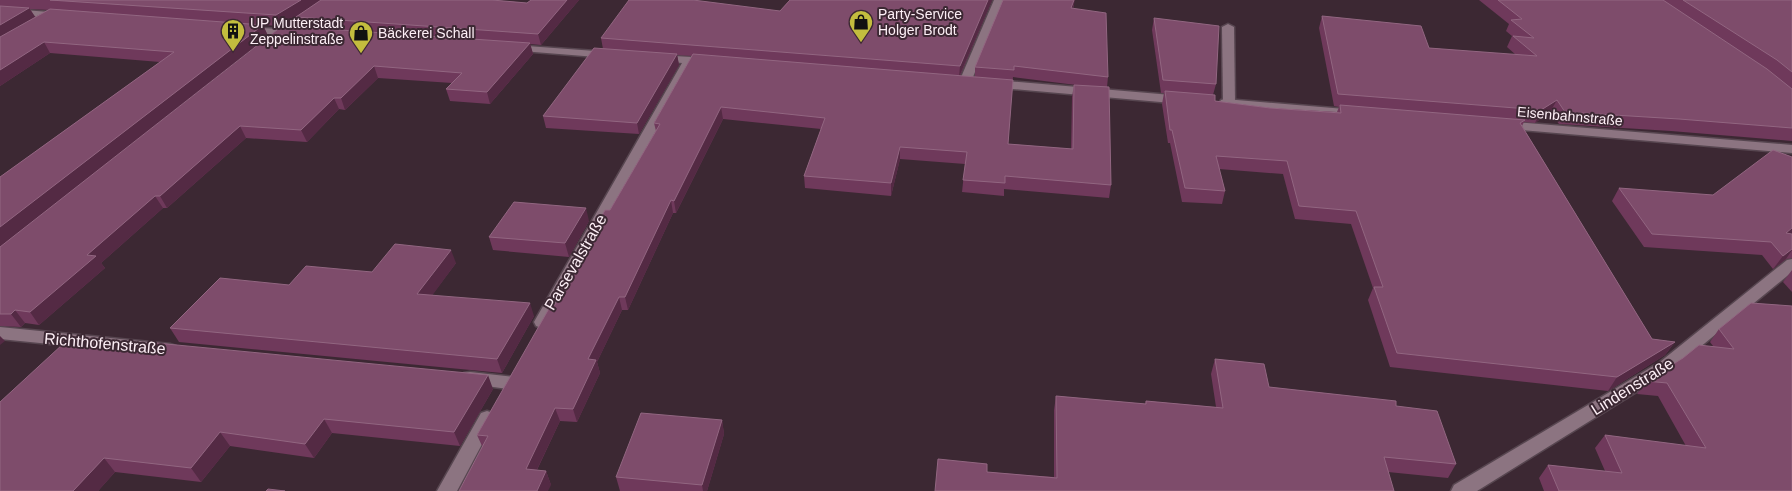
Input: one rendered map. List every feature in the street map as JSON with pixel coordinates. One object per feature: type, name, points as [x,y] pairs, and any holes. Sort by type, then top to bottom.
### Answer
[{"type":"street","points":[[999,0],[970,83],[1367,114]]},
{"type":"street","points":[[0,10],[71,17]]},
{"type":"street","points":[[37,24],[52,16]]},
{"type":"street","points":[[266,44],[296,23]]},
{"type":"street","points":[[1228,28],[1229,103]]},
{"type":"street","points":[[234,29],[312,34]]},
{"type":"street","points":[[501,47],[620,55]]},
{"type":"street","points":[[640,57],[720,62]]},
{"type":"street","name":"Parsevalstraße","points":[[532,338],[690,60]]},
{"type":"street","name":"Eisenbahnstraße","points":[[1486,124],[1792,148]]},
{"type":"street","name":"Lindenstraße","points":[[1460,491],[1666,366],[1792,264]]},
{"type":"street","name":"Richthofenstraße","points":[[0,333],[186,351]]},
{"type":"street","points":[[447,491],[510,377],[449,376]]},
{"type":"building","points":[[50,0],[301,0],[276,15]]},
{"type":"building","points":[[321,0],[492,0],[527,3],[531,0],[567,0],[538,34],[296,17]]},
{"type":"building","points":[[629,0],[693,0],[780,11],[790,0],[988,0],[960,66],[601,38]]},
{"type":"building","points":[[1003,0],[1074,0],[1071,8],[1106,13],[1108,77],[1014,66],[1014,70],[975,67]]},
{"type":"building","points":[[1498,0],[1663,0],[1767,69],[1792,89],[1792,128],[1565,112],[1557,100],[1541,110],[1338,94],[1322,16],[1421,26],[1429,48],[1537,56],[1513,36],[1534,38],[1511,20],[1522,19]]},
{"type":"building","points":[[1683,0],[1792,0],[1792,72],[1777,60]]},
{"type":"building","points":[[0,6],[29,8],[0,25]]},
{"type":"building","points":[[50,9],[263,25],[0,227],[0,177],[174,52],[44,42],[0,70],[0,37]]},
{"type":"building","points":[[1154,18],[1219,26],[1216,84],[1163,80]]},
{"type":"building","points":[[282,26],[530,43],[487,92],[446,89],[462,73],[374,66],[341,98],[334,98],[301,130],[240,126],[160,196],[155,196],[87,255],[96,256],[30,312],[15,310],[11,314],[0,314],[0,247]]},
{"type":"building","points":[[594,48],[677,54],[637,123],[543,116]]},
{"type":"building","points":[[693,54],[1013,80],[1008,144],[1073,149],[1074,85],[1109,87],[1111,185],[1005,176],[1005,183],[963,180],[967,152],[900,147],[891,183],[804,176],[825,118],[721,107],[674,201],[671,200],[625,297],[619,297],[588,359],[596,360],[573,409],[555,408],[526,469],[546,471],[537,491],[459,491],[488,436],[477,435],[551,305],[555,305],[605,210],[610,210],[660,124],[654,123]]},
{"type":"building","points":[[1165,91],[1215,95],[1215,101],[1270,108],[1341,113],[1340,105],[1525,120],[1520,123],[1652,339],[1675,342],[1617,377],[1397,353],[1374,287],[1383,287],[1356,211],[1299,206],[1287,161],[1216,156],[1225,191],[1185,188],[1172,130],[1170,130]]},
{"type":"building","points":[[1773,150],[1792,157],[1792,228],[1786,233],[1792,234],[1792,249],[1783,256],[1771,242],[1652,234],[1619,188],[1713,195]]},
{"type":"building","points":[[514,202],[586,208],[565,243],[489,237]]},
{"type":"building","points":[[395,244],[451,250],[417,294],[530,303],[497,359],[170,328],[220,278],[289,285],[306,266],[372,272]]},
{"type":"building","points":[[1751,303],[1792,306],[1792,491],[1559,491],[1548,465],[1622,473],[1605,435],[1706,448],[1667,383],[1646,381],[1683,358],[1699,345],[1734,349],[1719,329]]},
{"type":"building","points":[[156,343],[488,375],[454,432],[324,419],[305,444],[220,432],[191,468],[104,458],[73,491],[0,491],[0,402],[63,344],[146,353]]},
{"type":"building","points":[[1215,359],[1264,364],[1269,387],[1396,401],[1396,406],[1437,411],[1456,464],[1384,457],[1394,491],[935,491],[938,459],[987,464],[987,472],[1057,478],[1056,396],[1146,404],[1146,401],[1223,408]]},
{"type":"building","points":[[641,413],[722,420],[702,485],[616,477]]},
{"type":"building","points":[[268,489],[285,491],[266,491]]},
{"type":"place","name":"Party-Service Holger Brodt","points":[[861,43]]},
{"type":"place","name":"UP Mutterstadt Zeppelinstraße","points":[[233,52]]},
{"type":"place","name":"Bäckerei Schall","points":[[361,54]]}]
